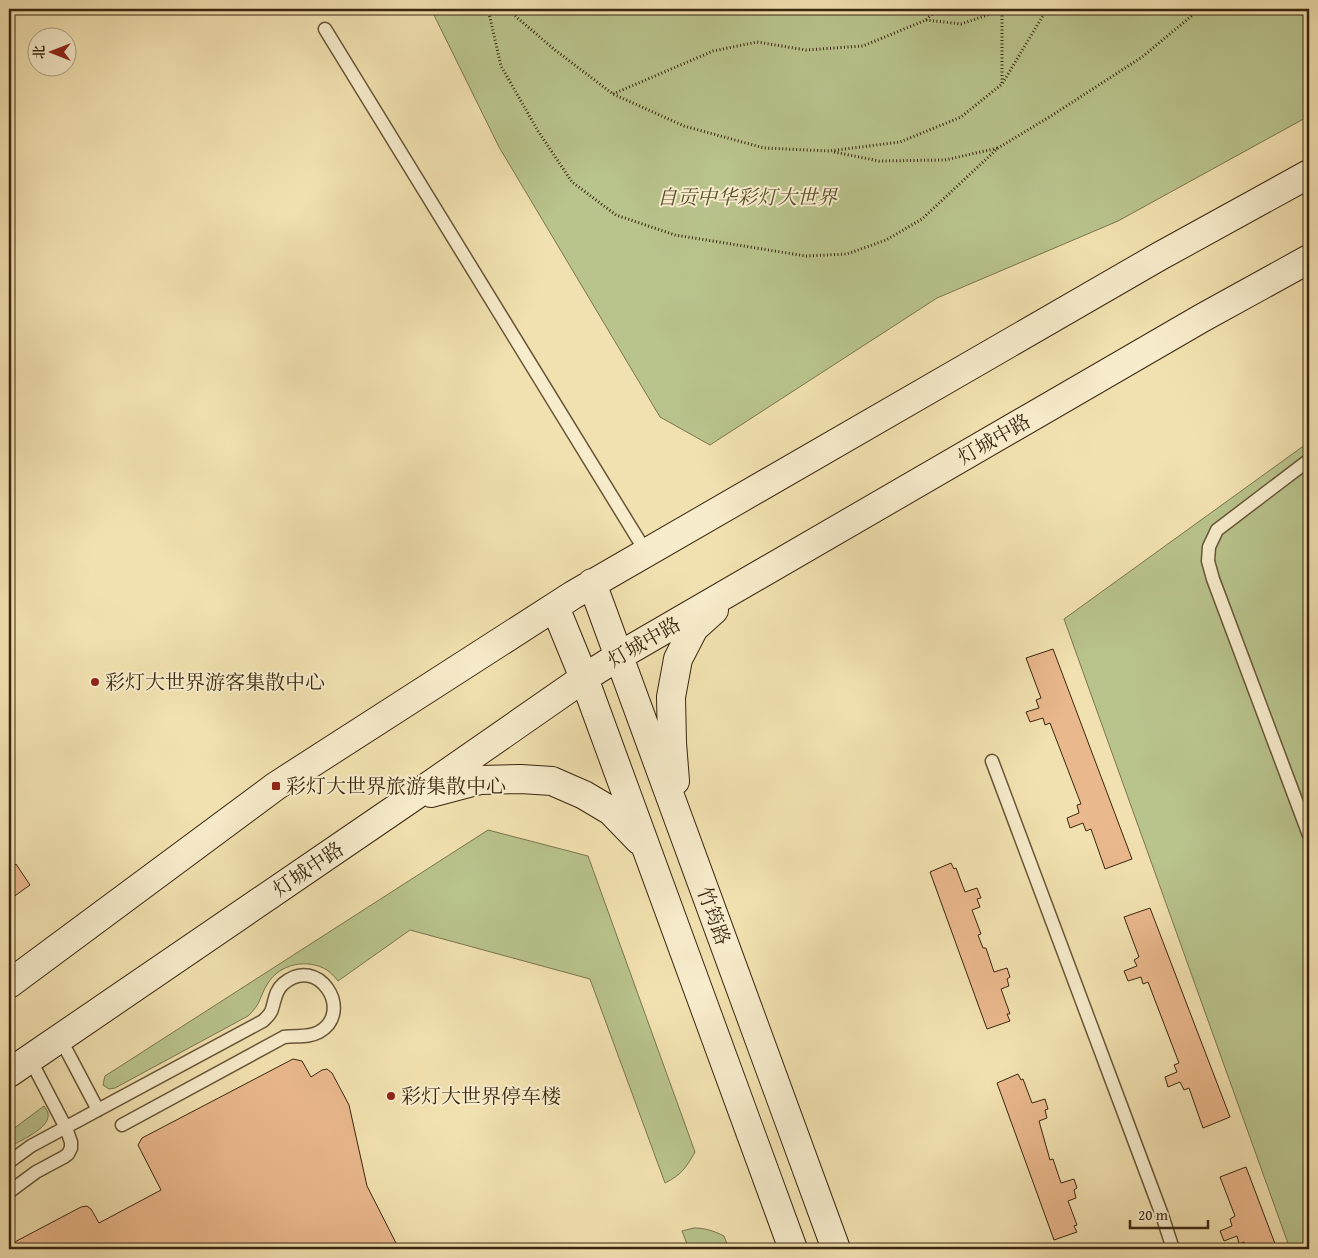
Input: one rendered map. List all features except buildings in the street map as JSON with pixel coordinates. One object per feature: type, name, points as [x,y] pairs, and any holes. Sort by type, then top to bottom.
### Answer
[{"type":"main road","points":[[9,984],[276,786],[592,583],[1160,256],[1309,174]]},
{"type":"main road","name":"灯城中路","points":[[19,1066],[584,678],[619,656],[1202,318],[1309,259]]},
{"type":"main road","name":"竹筠路","points":[[592,583],[836,1249]]},
{"type":"main road","points":[[680,822],[672,743],[671,697],[678,659],[694,628],[745,583]]},
{"type":"main road","name":"竹筠路","points":[[556,607],[584,678],[793,1249]]},
{"type":"main road","points":[[410,799],[480,780],[521,779],[552,781],[584,795],[610,811],[645,846]]},
{"type":"lane","points":[[325,29],[646,552]]},
{"type":"lane","points":[[1309,460],[1218,530],[1208,547],[1208,561],[1213,578],[1309,835]]},
{"type":"lane","points":[[992,761],[1174,1249]]},
{"type":"lane","points":[[9,1162],[31,1146],[263,1021],[272,1011],[278,990],[293,978],[305,976],[318,979],[331,993],[334,1003],[330,1019],[320,1032],[306,1036],[284,1037],[122,1125]]},
{"type":"lane","points":[[60,1038],[98,1110]]},
{"type":"lane","points":[[9,1192],[36,1172],[68,1154],[71,1142],[66,1128],[19,1066]]},
{"type":"path","points":[[488,9],[501,66],[538,131],[572,182],[616,215],[675,235],[806,256],[847,254],[886,240],[922,219],[998,148],[1142,57],[1200,9]]},
{"type":"path","points":[[508,9],[555,50],[613,94],[684,126],[764,148],[829,151],[879,161],[945,160],[998,148]]},
{"type":"path","points":[[613,94],[712,51],[757,42],[806,50],[863,46],[926,20],[937,9]]},
{"type":"path","points":[[829,151],[900,142],[961,117],[1002,84],[1047,9]]},
{"type":"path","points":[[926,20],[961,24],[1002,10],[1002,84]]},
{"type":"green space","name":"自贡中华彩灯大世界","points":[[431,9],[1309,9],[1309,116],[1118,221],[937,298],[710,445],[660,417],[499,147]]},
{"type":"green space","points":[[1309,442],[1309,1249],[1290,1249],[1064,619]]},
{"type":"green space","points":[[488,830],[588,856],[695,1152],[686,1167],[675,1177],[665,1183],[590,979],[410,930],[338,981],[327,970],[311,964],[294,965],[279,971],[268,983],[256,1007],[248,1016],[115,1088],[109,1089],[103,1085],[105,1076]]},
{"type":"green space","points":[[44,1106],[48,1113],[48,1119],[45,1124],[33,1134],[9,1148],[9,1132]]},
{"type":"green space","points":[[694,1228],[709,1230],[724,1236],[729,1249],[689,1249],[682,1231]]},
{"type":"place","name":"彩灯大世界游客集散中心","points":[[95,682]]},
{"type":"place","name":"彩灯大世界旅游集散中心","points":[[276,786]]},
{"type":"place","name":"彩灯大世界停车楼","points":[[391,1096]]}]
